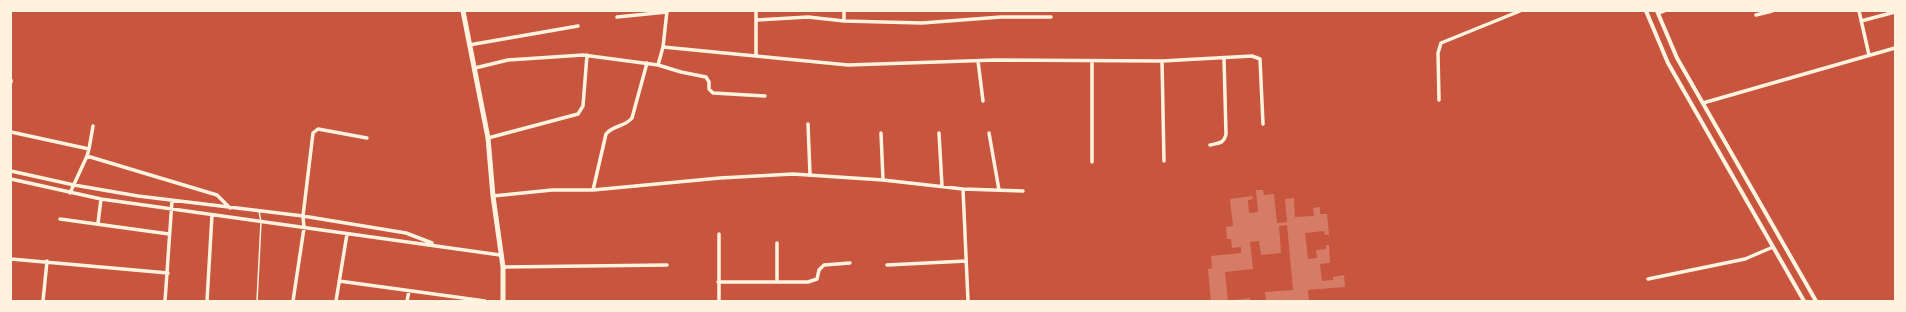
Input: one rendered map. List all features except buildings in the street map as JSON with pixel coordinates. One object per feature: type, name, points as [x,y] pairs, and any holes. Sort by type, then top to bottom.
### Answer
[{"type":"main road","points":[[463,11],[488,138],[493,196],[500,255],[503,267],[503,301]]},
{"type":"street","points":[[756,11],[756,55]]},
{"type":"street","points":[[844,11],[844,21]]},
{"type":"street","points":[[1439,100],[1438,53],[1440,43],[1520,11]]},
{"type":"street","points":[[1646,11],[1668,63],[1804,301]]},
{"type":"street","points":[[1664,11],[1658,12],[1672,47],[1816,301]]},
{"type":"street","points":[[1756,15],[1772,11]]},
{"type":"street","points":[[1859,11],[1869,55]]},
{"type":"street","points":[[617,17],[667,12],[663,47],[658,65]]},
{"type":"street","points":[[1861,21],[1895,12]]},
{"type":"street","points":[[757,20],[808,17],[844,21],[922,23],[1051,16]]},
{"type":"street","points":[[470,45],[578,26]]},
{"type":"street","points":[[663,47],[848,65],[978,61],[1162,61],[1252,56],[1260,59],[1263,124]]},
{"type":"street","points":[[1703,103],[1895,48]]},
{"type":"street","points":[[488,138],[578,114],[583,106],[587,55]]},
{"type":"street","points":[[475,68],[508,60],[530,57],[587,55],[647,63],[682,72],[706,76],[711,92],[764,96]]},
{"type":"street","points":[[1210,145],[1224,141],[1226,134],[1224,58]]},
{"type":"street","points":[[978,61],[983,101]]},
{"type":"street","points":[[1092,61],[1092,162]]},
{"type":"street","points":[[1162,61],[1164,161]]},
{"type":"street","points":[[593,190],[606,134],[611,128],[626,124],[632,118],[638,91],[647,63]]},
{"type":"street","points":[[808,124],[810,174]]},
{"type":"street","points":[[70,193],[87,156],[93,126]]},
{"type":"street","points":[[293,301],[304,228],[303,216],[312,139],[315,130],[318,129],[367,138]]},
{"type":"street","points":[[11,132],[89,149]]},
{"type":"street","points":[[881,133],[883,180]]},
{"type":"street","points":[[939,133],[942,186]]},
{"type":"street","points":[[989,133],[999,190]]},
{"type":"street","points":[[87,156],[217,195],[230,208]]},
{"type":"street","points":[[11,171],[74,186],[172,201],[303,216],[406,233],[436,245]]},
{"type":"street","points":[[493,196],[552,190],[593,190],[720,178],[810,174],[963,189],[1023,191]]},
{"type":"street","points":[[11,179],[101,199],[500,255]]},
{"type":"street","points":[[963,189],[968,301]]},
{"type":"street","points":[[98,223],[101,199]]},
{"type":"street","points":[[165,301],[172,201]]},
{"type":"street","points":[[206,301],[212,215]]},
{"type":"street","points":[[60,219],[98,223],[169,234]]},
{"type":"street","points":[[336,301],[347,234]]},
{"type":"street","points":[[719,234],[719,301]]},
{"type":"street","points":[[777,242],[778,282]]},
{"type":"street","points":[[1648,279],[1746,259],[1773,247]]},
{"type":"street","points":[[11,259],[47,261],[168,274]]},
{"type":"street","points":[[887,265],[966,260]]},
{"type":"street","points":[[43,301],[47,261]]},
{"type":"street","points":[[718,282],[814,281],[817,280],[819,270],[824,265],[850,263]]},
{"type":"street","points":[[503,267],[667,265]]},
{"type":"street","points":[[339,281],[485,301]]},
{"type":"street","points":[[407,301],[409,291]]},
{"type":"street","points":[[449,301],[450,296]]},
{"type":"lane","points":[[257,301],[261,222],[259,211]]}]
